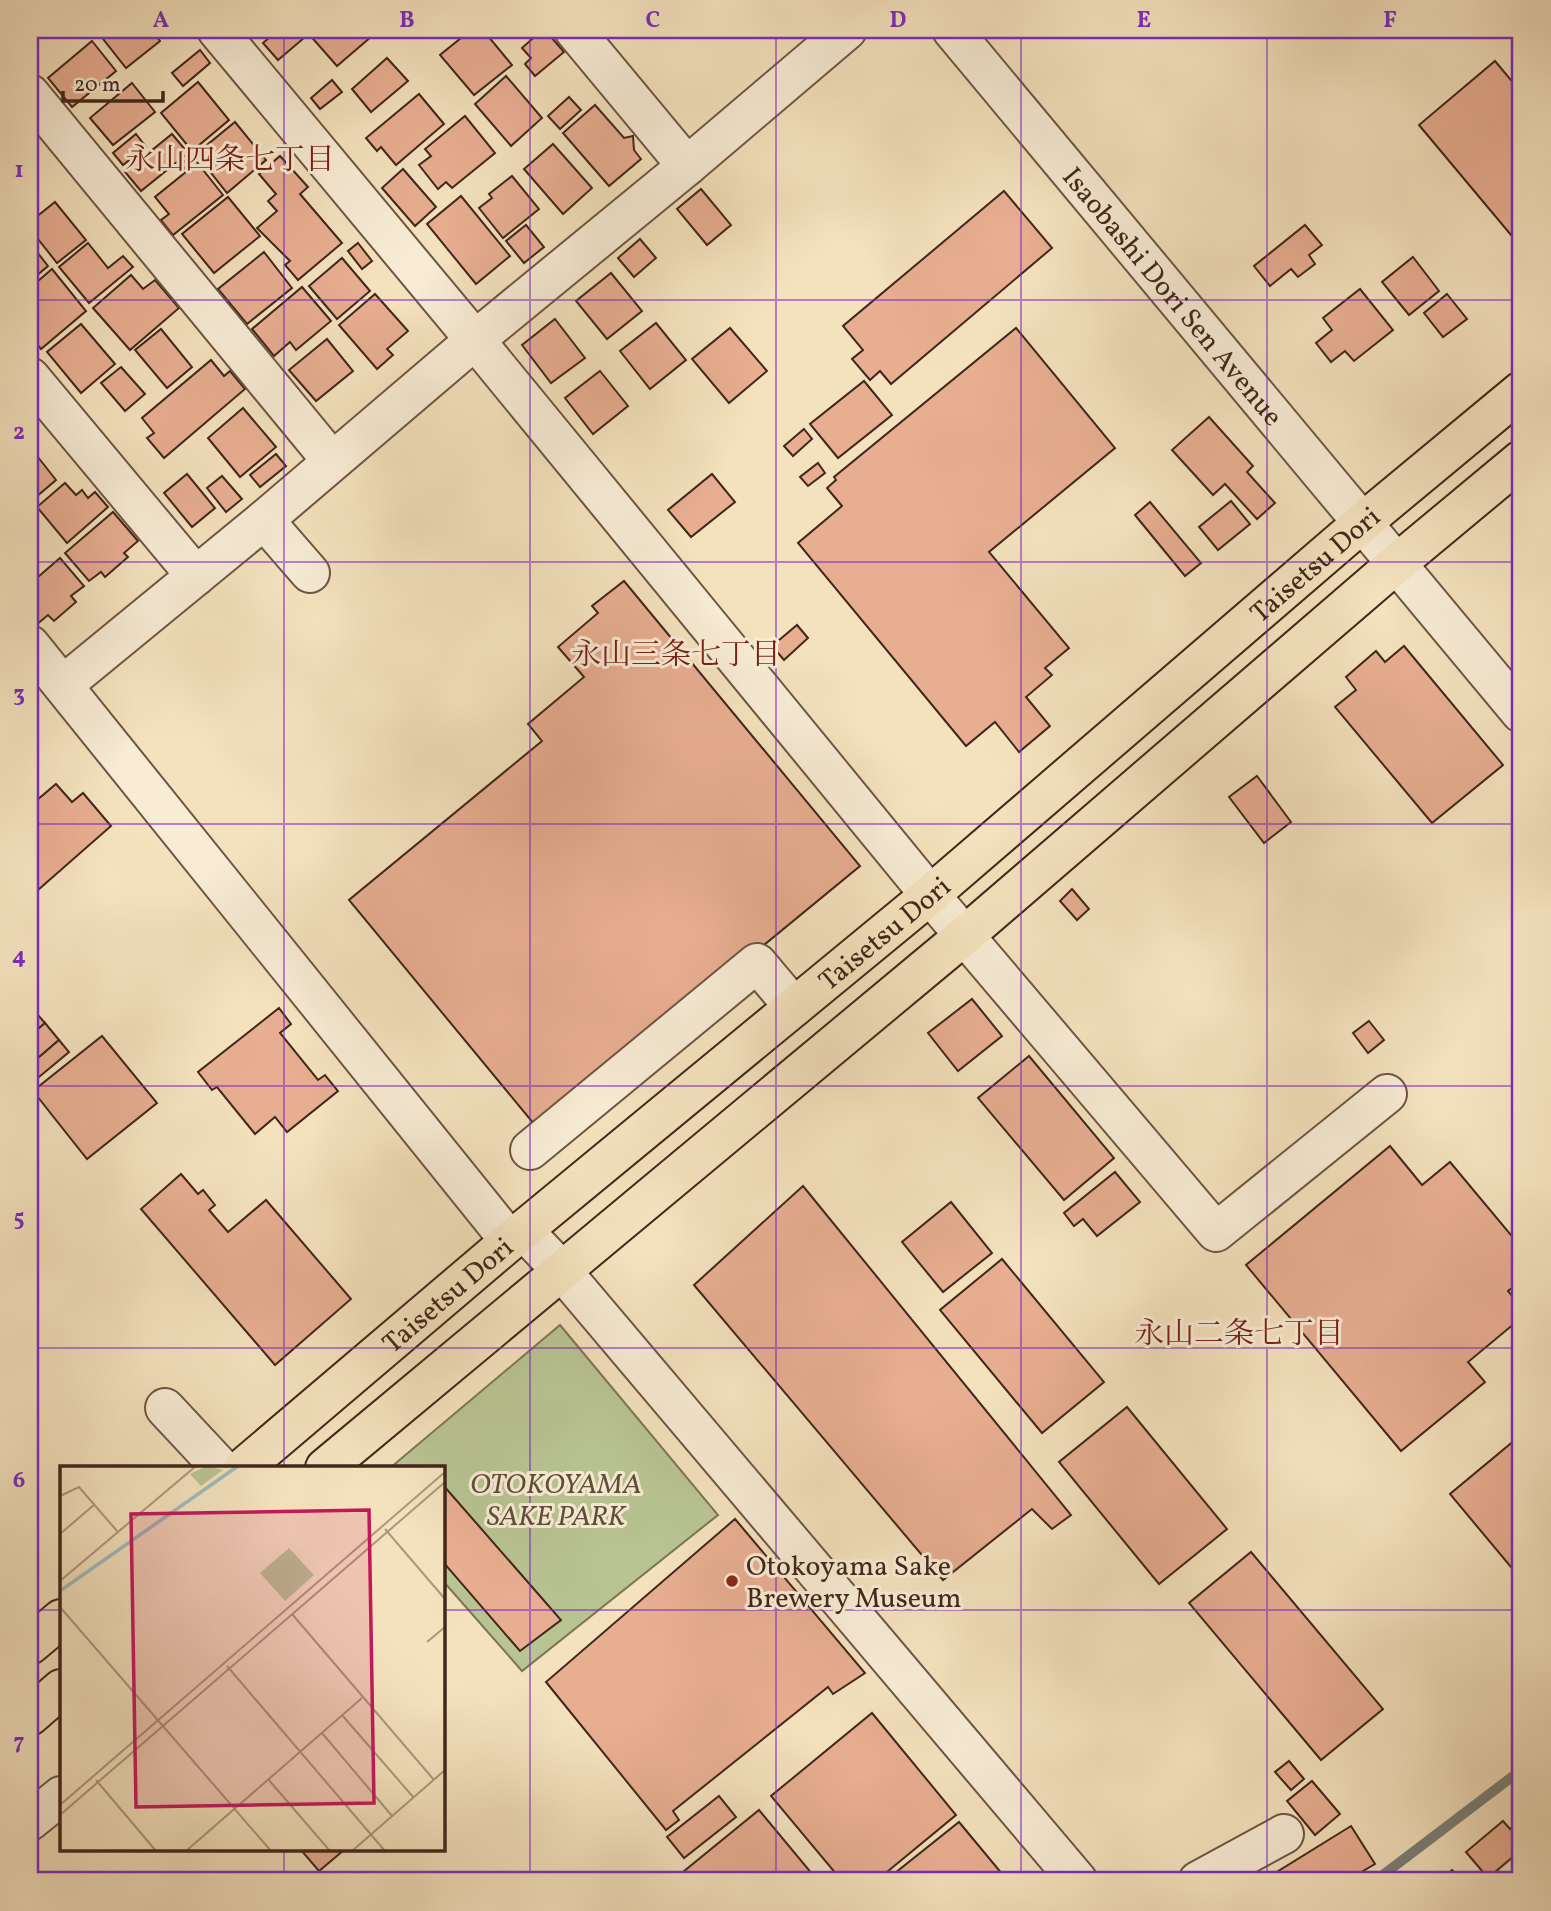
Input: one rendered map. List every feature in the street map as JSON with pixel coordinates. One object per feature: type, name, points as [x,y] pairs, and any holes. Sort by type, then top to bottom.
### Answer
[{"type":"highway","name":"Taisetsu Dori","points":[[245,1466],[516,1235],[930,895],[1362,523],[1521,391]]},
{"type":"highway","name":"Taisetsu Dori","points":[[328,1466],[964,936],[1396,564],[1521,460]]},
{"type":"highway","points":[[30,1645],[60,1620]]},
{"type":"highway","points":[[30,1716],[60,1690]]},
{"type":"street","points":[[217,30],[964,936],[1216,1233],[1387,1094]]},
{"type":"street","points":[[573,30],[687,166]]},
{"type":"street","points":[[63,685],[264,520],[847,30]]},
{"type":"street","name":"Isaobashi Dori Sen Avenue","points":[[952,30],[1521,713]]},
{"type":"street","points":[[30,94],[332,461]]},
{"type":"street","points":[[30,377],[195,576]]},
{"type":"street","points":[[264,520],[310,573]]},
{"type":"street","points":[[30,645],[516,1235],[561,1270],[1078,1881]]},
{"type":"street","points":[[530,1150],[757,963],[794,1007]]},
{"type":"street","points":[[165,1408],[219,1466]]},
{"type":"street","points":[[30,1821],[60,1797]]},
{"type":"street","points":[[1198,1881],[1284,1834]]},
{"type":"green space","name":"OTOKOYAMA SAKE PARK","points":[[560,1325],[718,1515],[522,1671],[444,1582],[444,1466],[392,1466]]},
{"type":"building","points":[[96,30],[152,30],[160,41],[126,68]]},
{"type":"building","points":[[278,30],[297,30],[304,38],[278,60],[263,43]]},
{"type":"building","points":[[379,30],[337,66],[307,32]]},
{"type":"building","points":[[471,30],[483,30],[512,65],[474,95],[440,55]]},
{"type":"building","points":[[545,30],[564,52],[535,76],[525,64],[531,58],[522,48]]},
{"type":"building","points":[[92,41],[116,71],[72,107],[48,78]]},
{"type":"building","points":[[200,50],[210,63],[183,86],[172,73]]},
{"type":"building","points":[[387,58],[408,81],[371,112],[352,89]]},
{"type":"building","points":[[1495,61],[1521,92],[1521,247],[1419,125]]},
{"type":"building","points":[[506,76],[542,118],[511,146],[475,104]]},
{"type":"building","points":[[332,80],[342,92],[320,109],[311,98]]},
{"type":"building","points":[[198,82],[229,120],[192,151],[161,113]]},
{"type":"building","points":[[132,83],[155,112],[113,145],[90,118]]},
{"type":"building","points":[[419,94],[444,124],[396,165],[381,147],[377,151],[366,138]]},
{"type":"building","points":[[569,97],[581,110],[560,129],[548,116]]},
{"type":"building","points":[[595,105],[624,138],[633,136],[634,150],[641,159],[609,186],[563,133]]},
{"type":"building","points":[[465,116],[495,153],[452,188],[446,182],[438,189],[419,165],[431,156],[425,149]]},
{"type":"building","points":[[235,122],[266,160],[227,193],[196,154]]},
{"type":"building","points":[[136,134],[146,147],[123,165],[113,153]]},
{"type":"building","points":[[172,134],[188,153],[141,191],[125,172]]},
{"type":"building","points":[[553,144],[592,188],[563,214],[524,169]]},
{"type":"building","points":[[192,156],[223,195],[173,235],[161,220],[169,214],[155,197],[187,171],[181,164]]},
{"type":"building","points":[[280,156],[308,187],[300,194],[342,243],[298,280],[285,265],[290,261],[257,228],[277,211],[268,201],[276,194],[259,174]]},
{"type":"building","points":[[403,169],[436,207],[415,226],[382,188]]},
{"type":"building","points":[[512,176],[539,209],[503,238],[479,208],[492,198],[489,194]]},
{"type":"building","points":[[701,189],[731,225],[707,245],[677,209]]},
{"type":"building","points":[[1004,191],[1052,248],[891,384],[880,371],[870,380],[852,359],[863,350],[843,326]]},
{"type":"building","points":[[461,196],[510,256],[476,284],[427,224]]},
{"type":"building","points":[[228,197],[260,236],[214,273],[182,234]]},
{"type":"building","points":[[55,202],[86,240],[57,263],[30,229],[30,222]]},
{"type":"building","points":[[526,225],[544,247],[524,263],[506,241]]},
{"type":"building","points":[[1305,225],[1322,245],[1309,255],[1315,264],[1298,277],[1291,269],[1270,286],[1254,266]]},
{"type":"building","points":[[640,239],[656,258],[634,277],[618,258]]},
{"type":"building","points":[[30,243],[48,266],[30,281]]},
{"type":"building","points":[[88,243],[108,268],[123,256],[133,267],[89,303],[59,267]]},
{"type":"building","points":[[358,243],[372,261],[362,269],[348,251]]},
{"type":"building","points":[[264,252],[292,288],[247,324],[218,289]]},
{"type":"building","points":[[1413,257],[1439,291],[1409,315],[1382,282]]},
{"type":"building","points":[[342,258],[370,291],[337,319],[309,286]]},
{"type":"building","points":[[52,269],[86,311],[41,349],[30,336],[30,288]]},
{"type":"building","points":[[611,273],[642,311],[607,339],[576,301]]},
{"type":"building","points":[[131,275],[143,289],[155,280],[179,308],[130,350],[93,308]]},
{"type":"building","points":[[302,287],[331,321],[296,350],[290,342],[274,356],[252,329]]},
{"type":"building","points":[[1360,289],[1393,330],[1354,361],[1345,351],[1331,362],[1316,343],[1332,330],[1323,318]]},
{"type":"building","points":[[375,294],[408,331],[387,349],[393,355],[377,369],[339,325]]},
{"type":"building","points":[[1447,294],[1467,319],[1443,337],[1424,313]]},
{"type":"building","points":[[555,319],[585,358],[551,383],[522,345]]},
{"type":"building","points":[[656,323],[686,360],[650,389],[620,351]]},
{"type":"building","points":[[81,324],[115,364],[81,393],[47,352]]},
{"type":"building","points":[[730,328],[767,371],[729,403],[692,359]]},
{"type":"building","points":[[1016,328],[1115,448],[989,552],[1069,648],[1045,668],[1052,675],[1026,697],[1050,726],[1019,752],[995,722],[966,746],[798,543],[842,506],[827,488],[836,480],[834,477]]},
{"type":"building","points":[[161,329],[192,367],[167,388],[135,350]]},
{"type":"building","points":[[327,339],[353,371],[316,401],[289,370]]},
{"type":"building","points":[[211,360],[224,376],[230,371],[245,389],[164,458],[147,438],[154,433],[142,418]]},
{"type":"building","points":[[121,367],[145,394],[125,411],[101,383]]},
{"type":"building","points":[[600,371],[628,406],[593,434],[565,398]]},
{"type":"building","points":[[864,381],[892,415],[838,458],[810,424]]},
{"type":"building","points":[[243,408],[276,447],[240,477],[208,438]]},
{"type":"building","points":[[1209,417],[1253,466],[1247,472],[1275,503],[1257,519],[1225,484],[1213,495],[1172,450]]},
{"type":"building","points":[[804,429],[812,439],[793,456],[784,446]]},
{"type":"building","points":[[30,447],[56,480],[30,502]]},
{"type":"building","points":[[276,454],[286,466],[260,487],[250,475]]},
{"type":"building","points":[[818,463],[825,473],[808,486],[800,477]]},
{"type":"building","points":[[187,474],[215,508],[192,527],[164,493]]},
{"type":"building","points":[[712,474],[735,502],[691,537],[668,510]]},
{"type":"building","points":[[222,476],[242,499],[226,512],[207,488]]},
{"type":"building","points":[[65,483],[76,495],[82,490],[88,498],[95,492],[108,507],[67,543],[37,507]]},
{"type":"building","points":[[1231,501],[1250,524],[1218,550],[1199,527]]},
{"type":"building","points":[[1150,502],[1201,563],[1185,576],[1135,515]]},
{"type":"building","points":[[113,512],[138,541],[124,553],[128,557],[105,577],[101,572],[89,581],[65,553]]},
{"type":"building","points":[[60,558],[84,586],[71,596],[76,602],[54,621],[48,615],[36,625],[30,618],[30,584]]},
{"type":"building","points":[[624,581],[860,866],[539,1130],[349,900],[542,741],[528,724],[584,677],[558,647],[598,613],[592,606]]},
{"type":"building","points":[[797,625],[808,638],[784,660],[772,646]]},
{"type":"building","points":[[1404,646],[1503,765],[1432,823],[1335,707],[1356,690],[1346,677],[1376,651],[1385,662]]},
{"type":"building","points":[[1257,776],[1291,822],[1264,843],[1229,797]]},
{"type":"building","points":[[56,784],[72,802],[83,793],[111,826],[30,897],[30,806]]},
{"type":"building","points":[[1072,889],[1089,909],[1077,920],[1060,901]]},
{"type":"building","points":[[972,999],[1002,1036],[958,1071],[928,1033]]},
{"type":"building","points":[[30,1006],[45,1023],[30,1036]]},
{"type":"building","points":[[279,1008],[291,1024],[280,1033],[318,1080],[325,1075],[338,1091],[287,1132],[275,1117],[255,1134],[217,1087],[212,1090],[198,1072]]},
{"type":"building","points":[[1369,1021],[1384,1040],[1368,1053],[1353,1033]]},
{"type":"building","points":[[45,1023],[59,1040],[30,1065],[30,1036]]},
{"type":"building","points":[[102,1036],[157,1103],[87,1159],[33,1091]]},
{"type":"building","points":[[59,1040],[69,1052],[33,1082],[30,1079],[30,1065]]},
{"type":"building","points":[[1029,1056],[1114,1158],[1064,1200],[978,1098]]},
{"type":"building","points":[[1390,1146],[1422,1185],[1450,1162],[1521,1247],[1521,1281],[1508,1291],[1521,1307],[1521,1318],[1468,1362],[1485,1382],[1401,1451],[1246,1265]]},
{"type":"building","points":[[1115,1172],[1140,1202],[1097,1236],[1083,1219],[1074,1226],[1064,1213]]},
{"type":"building","points":[[181,1174],[198,1194],[203,1190],[215,1205],[209,1210],[228,1232],[266,1200],[351,1299],[275,1365],[141,1209]]},
{"type":"building","points":[[803,1186],[1071,1515],[1052,1529],[1032,1509],[943,1580],[694,1285]]},
{"type":"building","points":[[951,1202],[992,1253],[943,1292],[902,1242]]},
{"type":"building","points":[[1002,1259],[1104,1382],[1042,1433],[940,1310]]},
{"type":"building","points":[[1127,1407],[1227,1529],[1159,1584],[1059,1462]]},
{"type":"building","points":[[1521,1435],[1521,1579],[1450,1494]]},
{"type":"building","points":[[444,1486],[561,1620],[520,1651],[444,1563]]},
{"type":"building","points":[[735,1519],[865,1673],[833,1694],[828,1687],[673,1811],[679,1820],[666,1830],[546,1682]]},
{"type":"building","points":[[1251,1552],[1383,1709],[1321,1760],[1189,1603]]},
{"type":"building","points":[[872,1713],[956,1815],[876,1881],[842,1881],[771,1796]]},
{"type":"building","points":[[1289,1761],[1304,1779],[1291,1790],[1275,1772]]},
{"type":"building","points":[[1312,1781],[1340,1814],[1315,1835],[1287,1801]]},
{"type":"building","points":[[719,1796],[736,1817],[684,1858],[667,1837]]},
{"type":"building","points":[[759,1810],[818,1881],[690,1881],[683,1872]]},
{"type":"building","points":[[1503,1821],[1510,1829],[1517,1823],[1521,1828],[1521,1850],[1488,1878],[1466,1852]]},
{"type":"building","points":[[959,1822],[1008,1881],[885,1881]]},
{"type":"building","points":[[1351,1826],[1375,1864],[1346,1881],[1262,1881]]},
{"type":"building","points":[[303,1852],[342,1852],[319,1871]]},
{"type":"building","points":[[1452,1870],[1462,1881],[1438,1881]]},
{"type":"waterway","points":[[1375,1881],[1521,1770]]},
{"type":"place","name":"Otokoyama Sake Brewery Museum","points":[[732,1581]]},
{"type":"district","name":"永山四条七丁目","points":[[230,159]]},
{"type":"district","name":"永山三条七丁目","points":[[676,654]]},
{"type":"district","name":"永山二条七丁目","points":[[1239,1333]]}]
